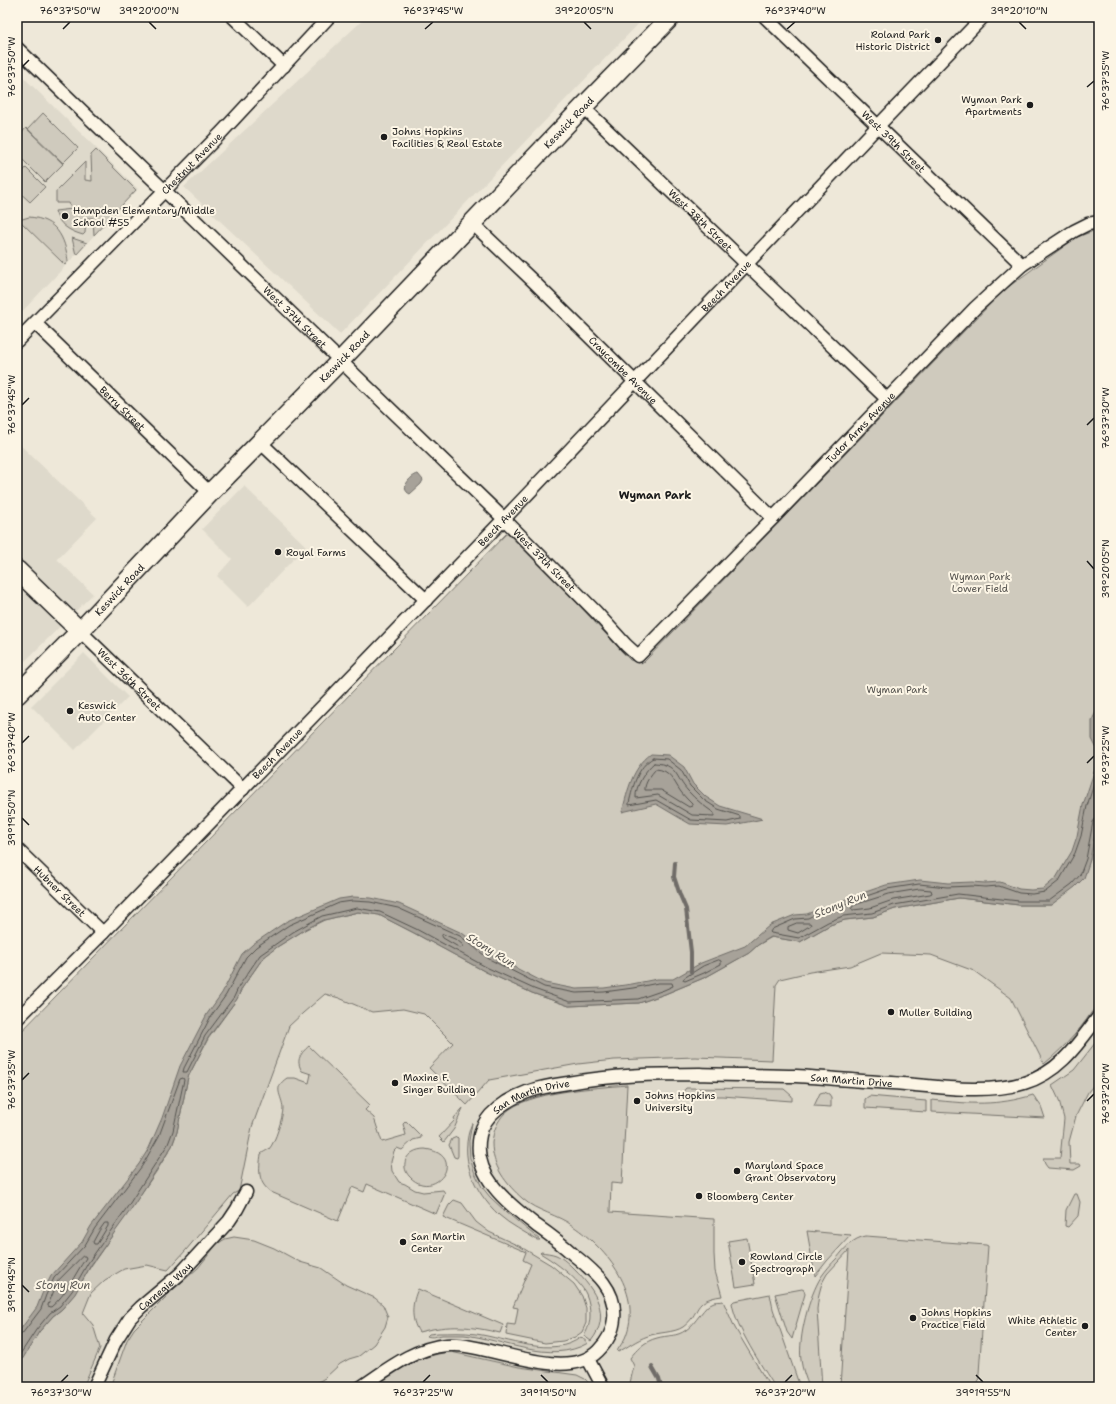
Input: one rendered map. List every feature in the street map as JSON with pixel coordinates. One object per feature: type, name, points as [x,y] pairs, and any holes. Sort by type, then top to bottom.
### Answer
[{"type":"street","points":[[233,17],[284,66]]},
{"type":"street","name":"Chestnut Avenue","points":[[17,341],[164,191],[329,17]]},
{"type":"street","name":"Keswick Road","points":[[17,695],[670,17]]},
{"type":"street","name":"West 39th Street","points":[[765,17],[1022,265]]},
{"type":"street","name":"Beech Avenue","points":[[17,1019],[103,933],[426,600],[983,17]]},
{"type":"street","name":"West 37th Street","points":[[17,48],[504,519],[638,656]]},
{"type":"street","name":"West 38th Street","points":[[583,106],[887,399]]},
{"type":"street","name":"Tudor Arms Avenue","points":[[638,656],[975,308],[1022,265],[1074,231],[1088,224],[1099,222]]},
{"type":"street","name":"Craycombe Avenue","points":[[472,223],[533,281],[773,518]]},
{"type":"street","name":"Berry Street","points":[[35,323],[210,493]]},
{"type":"street","points":[[260,442],[426,600]]},
{"type":"street","name":"West 36th Street","points":[[17,570],[242,789]]},
{"type":"street","name":"Hubner Street","points":[[17,849],[103,933]]},
{"type":"street","name":"San Martin Drive","points":[[588,1359],[604,1344],[609,1337],[614,1317],[614,1307],[610,1294],[596,1274],[557,1240],[518,1211],[499,1193],[487,1177],[480,1161],[478,1142],[482,1126],[490,1115],[508,1101],[527,1092],[554,1085],[629,1075],[665,1074],[796,1076],[972,1089],[1010,1086],[1026,1083],[1050,1071],[1076,1046],[1099,1016]]},
{"type":"street","name":"Carnegie Way","points":[[94,1387],[116,1340],[130,1318],[180,1274],[229,1221],[246,1192]]},
{"type":"street","points":[[362,1387],[406,1357],[437,1346],[449,1345],[472,1347],[539,1362],[573,1363],[588,1359],[603,1387]]},
{"type":"shaded area","name":"Johns Hopkins Facilities & Real Estate","points":[[366,17],[645,17],[340,334],[184,187]]},
{"type":"shaded area","name":"Hampden Elementary/Middle School #55","points":[[17,71],[138,189],[17,317]]},
{"type":"shaded area","points":[[17,442],[97,518],[57,559],[93,594],[17,669]]},
{"type":"shaded area","points":[[244,486],[306,546],[248,607],[217,576],[232,559],[202,529]]},
{"type":"shaded area","points":[[84,653],[128,697],[75,750],[31,706]]},
{"type":"shaded area","name":"Johns Hopkins University","points":[[1099,778],[1099,1387],[17,1387],[17,1358],[207,1027]]},
{"type":"green space","points":[[43,113],[78,148],[63,163],[28,129]]},
{"type":"green space","points":[[26,128],[63,164],[45,182],[17,154],[17,138]]},
{"type":"green space","points":[[96,150],[136,190],[94,235],[93,218],[86,218],[85,233],[83,235],[73,232],[65,227],[59,220],[55,211],[72,209],[69,203],[56,203],[56,191],[85,162],[85,180],[92,181],[91,155]]},
{"type":"green space","points":[[26,168],[45,187],[30,202],[17,190],[17,178]]},
{"type":"green space","points":[[29,217],[46,221],[58,231],[67,252],[68,261],[65,265],[19,220]]},
{"type":"green space","name":"Wyman Park","points":[[1099,229],[1099,778],[1084,854],[1045,896],[957,893],[789,928],[677,984],[557,994],[404,915],[346,906],[279,937],[207,1027],[171,1120],[17,1358],[17,1036],[506,534],[512,533],[630,660],[643,663],[996,298],[1008,287],[1077,237]]},
{"type":"green space","points":[[72,238],[87,243],[76,255]]},
{"type":"green space","points":[[1099,812],[1099,1001],[1074,1035],[1044,1064],[1011,998],[974,971],[931,955],[881,953],[850,966],[810,972],[780,979],[776,985],[772,1060],[695,1057],[614,1060],[578,1064],[489,1080],[467,1105],[429,1068],[453,1043],[424,1014],[403,1009],[372,1012],[339,998],[325,994],[289,1026],[252,1127],[239,1191],[233,1194],[168,1270],[147,1265],[124,1269],[105,1280],[91,1293],[83,1313],[93,1325],[100,1348],[83,1387],[17,1387],[17,1368],[39,1332],[53,1316],[62,1309],[75,1293],[91,1266],[156,1172],[172,1146],[177,1132],[188,1077],[208,1039],[237,999],[242,988],[263,958],[277,947],[306,929],[324,920],[358,912],[379,915],[486,972],[532,993],[569,1006],[639,1003],[706,977],[749,953],[758,945],[772,937],[800,942],[830,925],[845,920],[873,917],[895,909],[959,898],[1019,905],[1051,905],[1090,860]]},
{"type":"green space","points":[[1099,1038],[1099,1078],[1088,1092],[1076,1116],[1069,1142],[1070,1164],[1080,1164],[1081,1166],[1074,1170],[1048,1168],[1043,1158],[1060,1158],[1064,1119],[1059,1100],[1052,1085],[1074,1070]]},
{"type":"green space","points":[[309,1046],[370,1105],[365,1110],[374,1118],[382,1142],[406,1135],[403,1124],[406,1121],[421,1136],[421,1138],[413,1140],[402,1150],[397,1148],[394,1151],[391,1162],[392,1171],[399,1182],[415,1190],[423,1192],[443,1190],[445,1193],[436,1214],[367,1184],[364,1192],[352,1187],[338,1221],[271,1192],[266,1188],[260,1175],[261,1154],[271,1146],[276,1136],[283,1112],[279,1088],[282,1082],[287,1078],[295,1078],[309,1083],[311,1074],[302,1071],[299,1060],[301,1054]]},
{"type":"green space","points":[[627,1085],[622,1184],[611,1183],[610,1212],[714,1219],[715,1271],[722,1296],[712,1298],[701,1304],[693,1317],[683,1327],[644,1338],[618,1352],[617,1351],[625,1338],[630,1321],[630,1305],[626,1289],[619,1274],[598,1247],[586,1236],[567,1222],[528,1203],[511,1187],[497,1167],[494,1159],[492,1143],[494,1131],[505,1113],[529,1100],[546,1095],[581,1089]]},
{"type":"green space","points":[[686,1088],[784,1089],[792,1096],[792,1101],[722,1096],[692,1096],[681,1094]]},
{"type":"green space","points":[[824,1092],[829,1094],[831,1097],[831,1107],[814,1106],[820,1093]]},
{"type":"green space","points":[[1033,1095],[1041,1106],[1045,1118],[932,1112],[932,1100],[983,1103],[1020,1099]]},
{"type":"green space","points":[[869,1096],[926,1101],[926,1112],[865,1108],[865,1099]]},
{"type":"green space","points":[[463,1108],[454,1129],[444,1142],[439,1137],[455,1120],[454,1118]]},
{"type":"green space","points":[[472,1123],[469,1141],[470,1158],[474,1171],[482,1187],[505,1211],[540,1240],[537,1240],[499,1215],[490,1206],[475,1184],[470,1172],[467,1148],[468,1135]]},
{"type":"green space","points":[[457,1137],[457,1158],[454,1157],[449,1145],[452,1139]]},
{"type":"green space","points":[[425,1149],[438,1153],[445,1160],[446,1168],[443,1175],[437,1181],[428,1184],[419,1183],[409,1176],[405,1170],[405,1163],[410,1154],[417,1150]]},
{"type":"green space","points":[[1074,1194],[1077,1194],[1080,1202],[1078,1216],[1068,1227],[1065,1226],[1066,1210]]},
{"type":"green space","points":[[454,1200],[462,1203],[476,1222],[489,1232],[521,1247],[551,1265],[574,1284],[582,1296],[586,1308],[586,1323],[582,1332],[575,1337],[563,1341],[545,1343],[506,1335],[507,1324],[515,1325],[518,1308],[513,1307],[531,1264],[523,1260],[526,1252],[443,1217],[449,1205]]},
{"type":"green space","points":[[807,1231],[851,1235],[815,1276]]},
{"type":"green space","name":"Johns Hopkins Practice Field","points":[[866,1236],[988,1246],[978,1387],[840,1387],[849,1250],[827,1274],[822,1283],[817,1309],[822,1387],[809,1387],[802,1367],[801,1340],[805,1317],[812,1295],[821,1277],[843,1251],[853,1241]]},
{"type":"green space","points":[[234,1237],[254,1240],[274,1248],[300,1262],[321,1268],[346,1285],[375,1298],[383,1305],[388,1317],[385,1327],[374,1344],[359,1356],[340,1364],[325,1378],[309,1387],[110,1387],[127,1340],[134,1329],[175,1288],[198,1268],[217,1244],[225,1239]]},
{"type":"green space","points":[[747,1238],[755,1284],[736,1287],[728,1241]]},
{"type":"green space","points":[[540,1253],[559,1256],[571,1266],[589,1286],[594,1294],[600,1312],[600,1322],[591,1341],[584,1336],[587,1331],[590,1312],[588,1299],[583,1288],[559,1266]]},
{"type":"green space","points":[[418,1289],[503,1325],[500,1333],[469,1327],[430,1329],[419,1332],[413,1316],[414,1299]]},
{"type":"green space","points":[[802,1289],[804,1290],[805,1294],[792,1339],[787,1332],[775,1294]]},
{"type":"green space","points":[[770,1294],[773,1309],[800,1387],[775,1387],[750,1346],[734,1313],[732,1303],[734,1301]]},
{"type":"green space","points":[[723,1301],[735,1328],[770,1387],[629,1387],[634,1366],[630,1358],[638,1349],[653,1339],[676,1335],[683,1332],[693,1324],[710,1304]]},
{"type":"green space","points":[[429,1334],[476,1334],[515,1343],[544,1347],[570,1343],[581,1337],[588,1343],[573,1349],[558,1352],[526,1349],[479,1337],[464,1335],[427,1336]]},
{"type":"green space","points":[[451,1352],[519,1367],[577,1375],[585,1379],[593,1387],[373,1387],[391,1374],[410,1364],[430,1356]]},
{"type":"water","points":[[418,474],[423,480],[421,484],[410,494],[405,489],[407,483],[412,477]]},
{"type":"water","name":"Stony Run","points":[[1099,706],[1099,812],[1090,860],[1084,878],[1075,887],[1051,905],[1019,905],[959,898],[895,909],[873,917],[845,920],[830,925],[800,942],[771,937],[749,953],[706,977],[639,1003],[569,1006],[532,993],[486,972],[379,915],[358,912],[324,920],[306,929],[277,947],[263,958],[242,988],[237,999],[208,1038],[188,1077],[177,1132],[172,1146],[130,1211],[91,1265],[75,1294],[39,1332],[17,1368],[17,1334],[37,1307],[51,1276],[82,1242],[91,1226],[139,1164],[149,1148],[162,1118],[180,1066],[207,1014],[222,993],[242,954],[253,944],[287,921],[339,899],[353,897],[371,898],[399,904],[462,933],[491,955],[545,983],[576,989],[604,988],[657,979],[673,979],[701,963],[745,946],[770,925],[795,915],[807,914],[886,885],[920,880],[948,883],[1000,882],[1019,889],[1043,889],[1056,878],[1072,851],[1077,836],[1083,805],[1095,769],[1098,751],[1092,739],[1092,720]]},
{"type":"water","points":[[651,754],[668,755],[684,767],[693,784],[706,797],[720,806],[763,819],[727,826],[690,824],[656,804],[622,812],[635,773],[639,766]]},
{"type":"waterway","points":[[675,863],[674,877],[686,909],[691,952],[691,972]]},
{"type":"waterway","points":[[652,1367],[659,1379],[661,1387]]},
{"type":"place","name":"Roland Park Historic District","points":[[938,40]]},
{"type":"place","name":"Wyman Park Apartments","points":[[1030,105]]},
{"type":"place","name":"Johns Hopkins Facilities & Real Estate","points":[[384,137]]},
{"type":"place","name":"Hampden Elementary/Middle School #55","points":[[65,216]]},
{"type":"place","name":"Royal Farms","points":[[278,552]]},
{"type":"place","name":"Keswick Auto Center","points":[[70,711]]},
{"type":"place","name":"Muller Building","points":[[891,1012]]},
{"type":"place","name":"Maxine F. Singer Building","points":[[395,1083]]},
{"type":"place","name":"Johns Hopkins University","points":[[637,1101]]},
{"type":"place","name":"Maryland Space Grant Observatory","points":[[737,1171]]},
{"type":"place","name":"Bloomberg Center","points":[[699,1196]]},
{"type":"place","name":"San Martin Center","points":[[403,1242]]},
{"type":"place","name":"Rowland Circle Spectrograph","points":[[742,1262]]},
{"type":"place","name":"Johns Hopkins Practice Field","points":[[913,1318]]},
{"type":"place","name":"White Athletic Center","points":[[1085,1326]]},
{"type":"district","name":"Wyman Park","points":[[655,495]]},
{"type":"park label","name":"Wyman Park Lower Field","points":[[980,582]]}]
